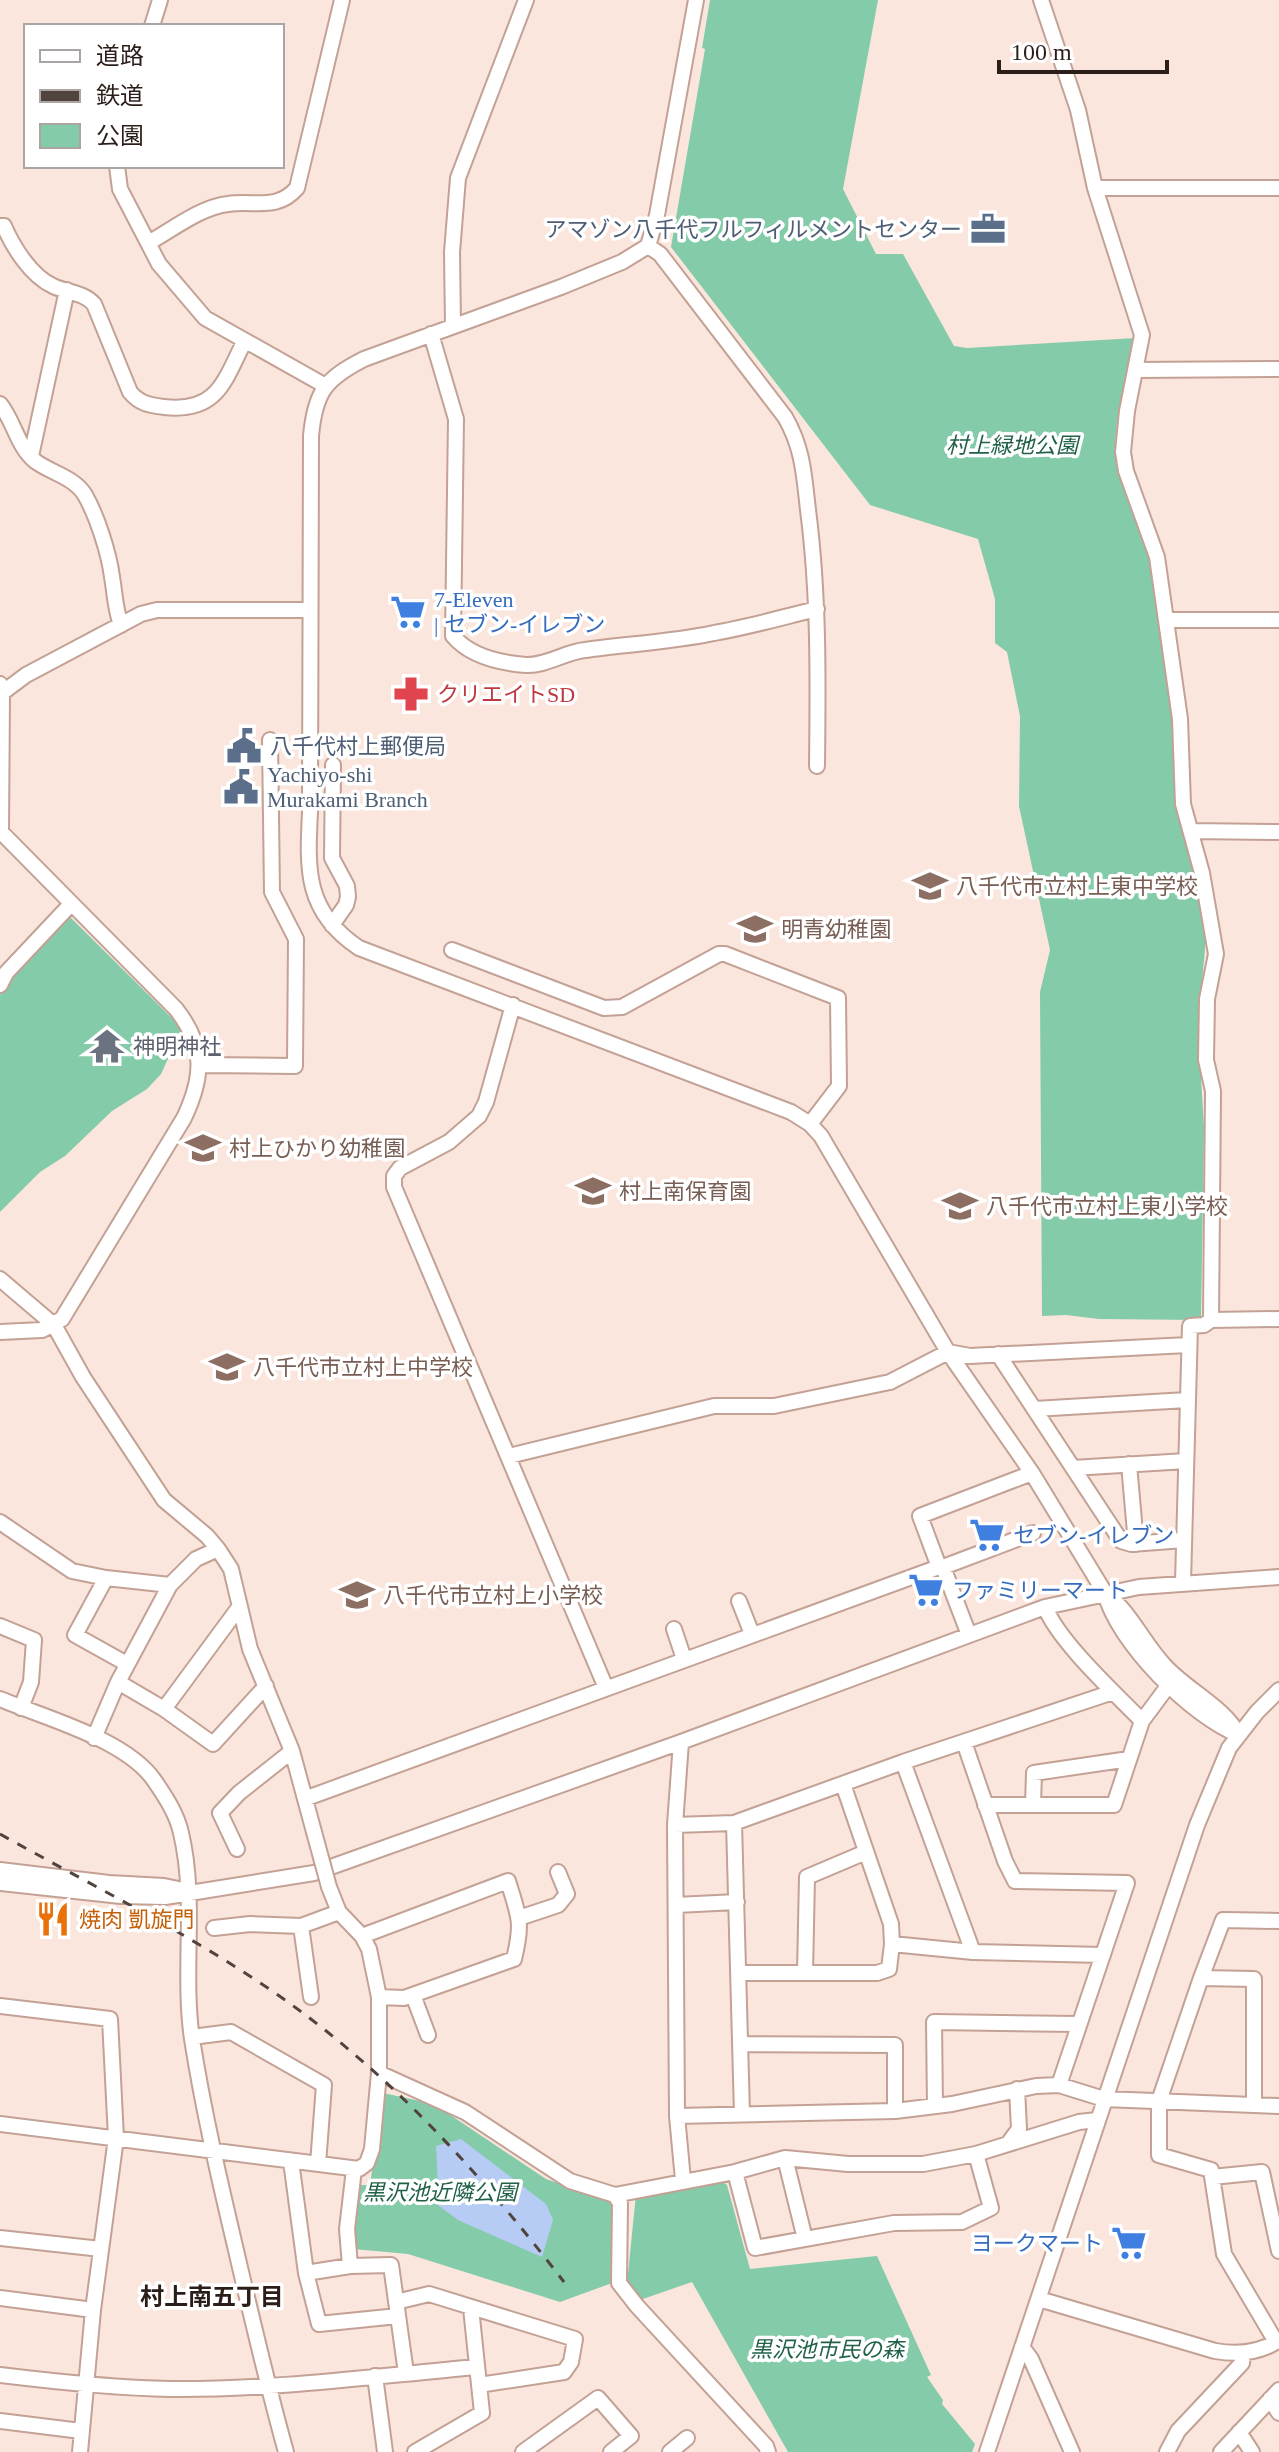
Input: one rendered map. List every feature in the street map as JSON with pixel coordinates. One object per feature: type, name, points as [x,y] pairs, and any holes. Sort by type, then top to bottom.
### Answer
[{"type":"street","points":[[153,24],[160,0]]},
{"type":"street","points":[[150,242],[212,207],[234,203],[276,203],[297,188],[342,0]]},
{"type":"street","points":[[453,325],[452,252],[458,178],[526,0]]},
{"type":"street","points":[[696,0],[663,186],[648,246],[622,262],[561,287],[364,359],[333,376],[324,385],[313,413],[311,436],[308,610],[310,812],[307,866],[315,898],[332,925],[349,941],[374,955],[791,1112],[810,1124],[821,1136],[948,1352],[1032,1473],[1105,1593],[1109,1611],[1168,1686],[1223,1728],[1239,1735]]},
{"type":"street","points":[[1041,0],[1078,110],[1095,188],[1142,335],[1127,411],[1123,452],[1126,471],[1157,557],[1180,719],[1183,804],[1202,873],[1216,954],[1207,999],[1206,1060],[1213,1091],[1211,1320]]},
{"type":"street","points":[[117,168],[120,189],[159,264],[205,318],[324,385]]},
{"type":"street","points":[[1095,188],[1279,188]]},
{"type":"street","points":[[0,226],[4,226],[11,243],[26,262],[50,285],[87,297],[94,304],[130,392],[147,405],[178,408],[201,405],[214,397],[244,342]]},
{"type":"street","points":[[648,246],[660,254],[785,417],[800,447],[812,535],[817,609],[817,766]]},
{"type":"street","points":[[31,456],[67,290]]},
{"type":"street","points":[[431,334],[456,419],[453,636],[463,648],[478,655],[526,665],[582,650],[713,634],[817,609]]},
{"type":"street","points":[[1135,370],[1279,369]]},
{"type":"street","points":[[0,404],[8,414],[22,446],[31,456],[70,480],[84,494],[107,553],[114,606],[121,625]]},
{"type":"street","points":[[0,1332],[42,1330],[62,1319],[184,1118],[197,1087],[199,1065],[194,1036],[176,1009],[1,832],[1,688],[141,614],[157,610],[308,610]]},
{"type":"street","points":[[1166,620],[1279,620]]},
{"type":"street","points":[[199,1065],[295,1066],[296,939],[272,892],[270,740]]},
{"type":"street","points":[[332,925],[348,897],[347,886],[332,858],[333,765]]},
{"type":"street","points":[[1191,831],[1279,832]]},
{"type":"street","points":[[2,975],[71,904]]},
{"type":"street","points":[[452,950],[604,1008],[622,1007],[719,954],[838,998],[839,1086],[810,1124]]},
{"type":"street","points":[[513,1005],[486,1102],[479,1116],[449,1142],[400,1168],[394,1176],[394,1187],[606,1688]]},
{"type":"street","points":[[0,1279],[54,1325],[83,1377],[164,1500],[218,1549],[231,1569],[250,1649],[292,1751],[329,1887],[339,1912],[362,1936],[369,1949],[379,1997],[379,2073],[372,2149],[367,2163],[359,2169],[0,2124]]},
{"type":"street","points":[[1183,1583],[1190,1326],[1204,1325],[1211,1320],[1279,1319]]},
{"type":"street","points":[[509,1456],[714,1406],[774,1406],[890,1382],[948,1352],[970,1356],[1188,1345]]},
{"type":"street","points":[[998,1354],[1121,1541],[1136,1544],[1184,1540]]},
{"type":"street","points":[[1034,1409],[1187,1400]]},
{"type":"street","points":[[1073,1468],[1186,1461]]},
{"type":"street","points":[[1129,1464],[1136,1544]]},
{"type":"street","points":[[307,1798],[939,1567],[920,1516],[1032,1473]]},
{"type":"street","points":[[0,1522],[72,1571],[170,1585]]},
{"type":"street","points":[[969,1635],[943,1567],[1033,1533]]},
{"type":"street","points":[[94,1738],[118,1682],[170,1585],[196,1559],[218,1549]]},
{"type":"street","points":[[936,1559],[951,1553],[961,1560]]},
{"type":"street","points":[[0,1883],[121,1896],[165,1897],[187,1891],[314,1873],[1045,1607],[1105,1593],[1183,1583],[1279,1577]]},
{"type":"street","points":[[106,1578],[75,1635],[127,1664]]},
{"type":"street","points":[[1105,1593],[1120,1604],[1163,1664],[1182,1683],[1230,1719],[1239,1735]]},
{"type":"street","points":[[739,1601],[752,1634]]},
{"type":"street","points":[[164,1709],[240,1606]]},
{"type":"street","points":[[1045,1607],[1050,1618],[1142,1721]]},
{"type":"street","points":[[0,1626],[34,1640],[31,1682],[21,1708]]},
{"type":"street","points":[[674,1629],[684,1659]]},
{"type":"street","points":[[118,1682],[164,1709],[213,1744],[266,1686]]},
{"type":"street","points":[[985,1805],[1114,1805],[1142,1721],[1168,1686]]},
{"type":"street","points":[[987,2452],[1218,1768],[1239,1735],[1279,1690]]},
{"type":"street","points":[[675,1825],[734,1823],[903,1762],[1113,1692]]},
{"type":"street","points":[[0,1699],[123,1752],[151,1776],[172,1807],[181,1831],[187,1891],[187,1987],[192,2037],[213,2152],[267,2386],[286,2452]]},
{"type":"street","points":[[681,1742],[675,1825],[677,2116],[683,2180]]},
{"type":"street","points":[[964,1742],[1015,1881],[1127,1883],[1059,2085]]},
{"type":"street","points":[[237,1849],[220,1813],[239,1793],[292,1751]]},
{"type":"street","points":[[1033,1805],[1034,1773],[1129,1759]]},
{"type":"street","points":[[903,1762],[973,1952]]},
{"type":"street","points":[[740,1973],[885,1972],[889,1969],[892,1944],[885,1905],[843,1784]]},
{"type":"street","points":[[734,1823],[742,2114]]},
{"type":"street","points":[[805,1973],[807,1877],[866,1852]]},
{"type":"street","points":[[0,1870],[164,1886],[187,1891]]},
{"type":"street","points":[[519,1918],[558,1905],[567,1894],[558,1872]]},
{"type":"street","points":[[362,1936],[508,1881],[519,1918],[521,1929],[514,1959],[404,1998],[379,1997]]},
{"type":"street","points":[[676,1905],[737,1902]]},
{"type":"street","points":[[214,1928],[250,1924],[301,1926],[339,1912]]},
{"type":"street","points":[[1039,2299],[1215,2351],[1243,2354],[1277,2341],[1224,2254],[1211,2170],[1159,2155],[1159,2101],[1223,1920],[1279,1921]]},
{"type":"street","points":[[301,1926],[311,1997]]},
{"type":"street","points":[[892,1944],[973,1952],[1103,1955]]},
{"type":"street","points":[[1201,1978],[1254,1979],[1254,2105]]},
{"type":"street","points":[[413,1995],[428,2035]]},
{"type":"street","points":[[0,2006],[110,2019],[116,2138],[93,2310],[80,2452]]},
{"type":"street","points":[[935,2106],[934,2022],[1079,2024]]},
{"type":"street","points":[[192,2037],[231,2032],[324,2085],[318,2164]]},
{"type":"street","points":[[741,2044],[895,2045],[895,2111]]},
{"type":"street","points":[[379,2073],[465,2112],[570,2181],[615,2195],[735,2172],[785,2158],[848,2164],[923,2164],[976,2154],[1010,2141],[1097,2120]]},
{"type":"street","points":[[677,2116],[895,2111],[1017,2089],[1059,2085],[1104,2099],[1279,2106]]},
{"type":"street","points":[[1010,2141],[1019,2129],[1017,2089]]},
{"type":"street","points":[[735,2172],[755,2248],[894,2223],[962,2222],[991,2208],[976,2154]]},
{"type":"street","points":[[785,2158],[805,2239]]},
{"type":"street","points":[[291,2161],[306,2273],[319,2324],[397,2309],[429,2294],[575,2339],[571,2362],[564,2372],[479,2385]]},
{"type":"street","points":[[350,2266],[347,2229],[354,2169]]},
{"type":"street","points":[[1212,2177],[1262,2172],[1279,2251]]},
{"type":"street","points":[[615,2195],[620,2203],[619,2283],[766,2446],[768,2452]]},
{"type":"street","points":[[0,2238],[101,2249]]},
{"type":"street","points":[[306,2273],[350,2266],[391,2265],[406,2373]]},
{"type":"street","points":[[0,2298],[93,2310]]},
{"type":"street","points":[[415,2452],[482,2413],[471,2308]]},
{"type":"street","points":[[1022,2347],[1031,2359],[1072,2452]]},
{"type":"street","points":[[1167,2452],[1178,2431],[1242,2363],[1243,2354]]},
{"type":"street","points":[[0,2375],[87,2385],[172,2389],[267,2386],[477,2367]]},
{"type":"street","points":[[375,2376],[385,2452]]},
{"type":"street","points":[[1275,2395],[1279,2413]]},
{"type":"street","points":[[1221,2452],[1275,2395]]},
{"type":"street","points":[[523,2452],[598,2398],[631,2436],[611,2452]]},
{"type":"street","points":[[0,2421],[81,2431]]},
{"type":"street","points":[[1239,2432],[1252,2452]]},
{"type":"street","points":[[670,2452],[687,2438]]},
{"type":"green space","name":"村上緑地公園","points":[[710,0],[878,0],[843,189],[876,254],[903,254],[954,346],[967,348],[1136,338],[1124,386],[1115,452],[1117,469],[1148,553],[1172,687],[1175,790],[1200,897],[1206,938],[1198,1026],[1204,1128],[1201,1320],[1042,1316],[1040,992],[1050,950],[1019,806],[1020,716],[1007,652],[995,643],[995,599],[978,539],[870,505],[671,247],[705,49],[702,48]]},
{"type":"green space","points":[[67,917],[182,1028],[161,1074],[147,1089],[112,1111],[65,1156],[40,1172],[0,1212],[0,995],[14,975]]},
{"type":"green space","name":"黒沢池近隣公園","points":[[383,2093],[434,2104],[546,2179],[613,2202],[612,2283],[560,2302],[408,2254],[353,2249],[357,2185],[370,2185]]},
{"type":"green space","name":"黒沢池市民の森","points":[[719,2179],[727,2185],[750,2269],[877,2256],[931,2375],[927,2377],[943,2400],[942,2404],[975,2444],[972,2452],[788,2452],[692,2282],[637,2301],[627,2284],[636,2194]]},
{"type":"water","points":[[461,2139],[546,2204],[553,2220],[542,2257],[458,2220],[439,2206],[436,2146]]},
{"type":"railway","points":[[0,1834],[211,1951],[319,2026],[359,2058],[432,2128],[500,2203],[564,2282]]},
{"type":"place","name":"アマゾン八千代フルフィルメントセンター","points":[[988,229]]},
{"type":"place","name":"7-Eleven | セブン-イレブン","points":[[408,612]]},
{"type":"place","name":"クリエイトSD","points":[[411,694]]},
{"type":"place","name":"八千代村上郵便局","points":[[244,746]]},
{"type":"place","name":"Yachiyo-shi Murakami Branch","points":[[241,787]]},
{"type":"place","name":"八千代市立村上東中学校","points":[[930,886]]},
{"type":"place","name":"明青幼稚園","points":[[755,929]]},
{"type":"place","name":"神明神社","points":[[107,1046]]},
{"type":"place","name":"村上ひかり幼稚園","points":[[203,1148]]},
{"type":"place","name":"村上南保育園","points":[[593,1191]]},
{"type":"place","name":"八千代市立村上東小学校","points":[[960,1206]]},
{"type":"place","name":"八千代市立村上中学校","points":[[227,1367]]},
{"type":"place","name":"セブン-イレブン","points":[[987,1535]]},
{"type":"place","name":"ファミリーマート","points":[[926,1590]]},
{"type":"place","name":"八千代市立村上小学校","points":[[357,1595]]},
{"type":"place","name":"焼肉 凱旋門","points":[[53,1919]]},
{"type":"place","name":"ヨークマート","points":[[1129,2243]]},
{"type":"district","name":"村上南五丁目","points":[[212,2297]]}]
